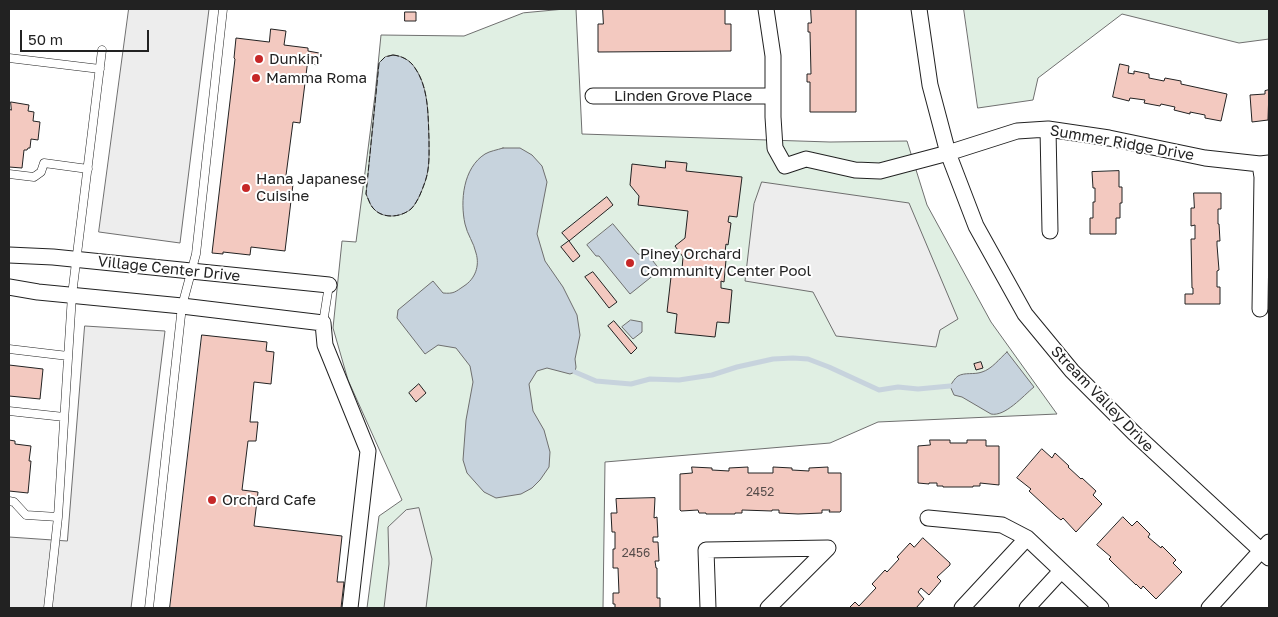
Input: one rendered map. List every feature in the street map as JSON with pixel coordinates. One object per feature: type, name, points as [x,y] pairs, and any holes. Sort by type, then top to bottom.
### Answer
[{"type":"street","name":"Linden Grove Place","points":[[766,9],[773,56],[772,117],[775,148],[785,166],[806,159],[855,170],[880,171],[948,154]]},
{"type":"street","name":"Stream Valley Drive","points":[[919,9],[930,85],[948,154],[976,226],[1025,314],[1072,371],[1134,433],[1267,551]]},
{"type":"street","name":"Linden Grove Place","points":[[593,96],[773,96]]},
{"type":"street","name":"Summer Ridge Drive","points":[[948,154],[1017,131],[1048,129],[1109,138],[1205,158],[1265,164]]},
{"type":"street","points":[[1048,129],[1050,230]]},
{"type":"street","points":[[1260,310],[1262,177],[1265,164]]},
{"type":"street","name":"Village Center Drive","points":[[9,256],[53,257],[329,285]]},
{"type":"street","points":[[9,287],[38,292],[182,306],[323,323],[325,345],[368,451],[350,608]]},
{"type":"street","points":[[928,518],[1002,525],[1027,538],[1101,608]]},
{"type":"street","points":[[962,608],[1027,538]]},
{"type":"street","points":[[708,608],[706,550],[828,548],[768,608]]},
{"type":"street","points":[[1209,608],[1267,551]]},
{"type":"street","points":[[1027,608],[1061,571]]},
{"type":"lane","points":[[149,608],[182,306],[196,254],[223,9]]},
{"type":"lane","points":[[48,608],[58,517],[72,295],[102,50]]},
{"type":"lane","points":[[9,58],[100,70]]},
{"type":"lane","points":[[9,174],[34,177],[41,172],[44,163],[88,169]]},
{"type":"lane","points":[[323,323],[329,285]]},
{"type":"lane","points":[[9,349],[68,356]]},
{"type":"lane","points":[[9,411],[64,417]]},
{"type":"lane","points":[[9,501],[14,502],[26,515],[58,517]]},
{"type":"green space","points":[[576,9],[582,134],[830,142],[907,141],[927,205],[991,322],[1057,414],[878,422],[830,443],[605,462],[603,608],[367,608],[379,516],[402,500],[348,380],[333,328],[342,241],[356,242],[381,35],[464,36],[523,13]]},
{"type":"green space","points":[[964,9],[1269,9],[1269,39],[1239,43],[1122,14],[1038,78],[1033,100],[978,108]]},
{"type":"shaded area","points":[[129,9],[209,9],[180,243],[99,232]]},
{"type":"shaded area","points":[[393,55],[403,57],[411,63],[423,84],[428,112],[429,155],[427,177],[416,203],[407,212],[397,216],[386,216],[373,208],[366,194],[379,63],[385,57]]},
{"type":"shaded area","points":[[503,148],[520,148],[532,155],[542,166],[547,182],[537,234],[545,261],[563,287],[577,315],[580,335],[575,359],[575,372],[570,374],[547,368],[537,371],[529,384],[533,411],[544,430],[550,452],[549,467],[532,488],[521,494],[496,498],[484,492],[467,473],[463,460],[466,420],[473,382],[470,366],[456,348],[438,345],[425,354],[397,318],[398,310],[433,281],[443,293],[452,293],[468,283],[474,276],[477,258],[465,224],[463,195],[465,186],[472,168],[478,160],[487,153]]},
{"type":"shaded area","points":[[762,182],[909,203],[958,319],[940,330],[936,347],[836,336],[813,292],[745,281],[754,204]]},
{"type":"shaded area","name":"Piney Orchard Community Center Pool","points":[[613,224],[638,254],[649,256],[660,270],[630,294],[599,256],[596,256],[587,245]]},
{"type":"shaded area","points":[[631,320],[642,322],[642,332],[633,339],[622,327]]},
{"type":"shaded area","points":[[85,326],[165,331],[131,608],[9,608],[9,537],[67,541]]},
{"type":"shaded area","points":[[1007,352],[1034,387],[1014,405],[1002,412],[991,414],[962,397],[954,395],[950,386],[957,377],[964,374],[986,371]]},
{"type":"shaded area","points":[[419,508],[432,559],[426,608],[384,608],[389,564],[388,527],[406,510]]},
{"type":"building","points":[[603,9],[725,9],[725,24],[731,24],[731,51],[598,52],[598,24],[603,24]]},
{"type":"building","points":[[811,9],[856,9],[856,112],[810,112],[810,82],[807,82],[807,74],[811,74],[808,23],[811,23]]},
{"type":"building","points":[[405,12],[416,12],[416,21],[405,21]]},
{"type":"building","points":[[271,29],[286,31],[284,45],[308,48],[308,51],[319,53],[318,65],[311,64],[312,60],[308,59],[300,123],[293,122],[285,183],[293,184],[285,251],[251,247],[250,255],[223,252],[223,254],[212,253],[236,38],[269,42]]},
{"type":"building","points":[[1120,64],[1129,66],[1128,73],[1134,74],[1134,71],[1149,74],[1149,78],[1164,81],[1165,78],[1181,81],[1181,84],[1227,94],[1221,121],[1205,118],[1205,115],[1174,110],[1175,107],[1144,103],[1145,100],[1130,98],[1129,101],[1113,97]]},
{"type":"building","points":[[1269,90],[1268,120],[1252,122],[1250,95],[1265,94],[1265,91]]},
{"type":"building","points":[[11,102],[29,105],[28,111],[34,112],[33,121],[40,122],[38,140],[31,139],[30,148],[24,150],[22,168],[9,167],[9,109],[11,110]]},
{"type":"building","points":[[666,161],[687,163],[686,171],[742,177],[737,217],[729,216],[728,222],[731,223],[724,260],[726,260],[724,282],[721,281],[721,288],[732,290],[729,323],[717,322],[715,337],[675,333],[677,314],[667,312],[672,268],[682,269],[683,257],[675,246],[685,238],[688,211],[638,205],[639,196],[630,185],[632,164],[665,168]]},
{"type":"building","points":[[1119,171],[1122,203],[1120,203],[1120,218],[1116,218],[1116,234],[1090,234],[1090,218],[1093,218],[1093,202],[1095,202],[1092,172]]},
{"type":"building","points":[[1194,193],[1221,193],[1221,209],[1218,209],[1220,241],[1217,241],[1219,270],[1217,271],[1217,287],[1220,287],[1220,304],[1185,304],[1185,294],[1193,294],[1191,239],[1195,239],[1195,225],[1191,226],[1191,208],[1194,208]]},
{"type":"building","points":[[607,197],[613,205],[569,241],[562,233]]},
{"type":"building","points":[[569,241],[580,256],[573,262],[561,247]]},
{"type":"building","points":[[593,272],[617,302],[609,308],[585,277]]},
{"type":"building","points":[[614,321],[637,348],[631,354],[608,326]]},
{"type":"building","points":[[202,335],[267,342],[266,351],[274,352],[271,384],[254,382],[250,422],[258,422],[256,441],[248,441],[242,490],[258,492],[254,526],[342,536],[337,582],[344,582],[341,608],[170,608]]},
{"type":"building","points":[[981,362],[983,368],[976,370],[974,364]]},
{"type":"building","points":[[9,365],[43,369],[40,399],[9,396]]},
{"type":"building","points":[[419,384],[426,393],[416,402],[409,393]]},
{"type":"building","points":[[9,440],[15,441],[15,444],[31,446],[28,493],[9,491]]},
{"type":"building","points":[[930,440],[950,440],[950,443],[967,443],[967,440],[986,440],[986,446],[999,446],[999,485],[980,483],[980,486],[973,487],[943,487],[937,486],[937,483],[918,483],[918,446],[930,445]]},
{"type":"building","points":[[1042,449],[1052,458],[1055,453],[1096,491],[1093,495],[1102,504],[1076,532],[1063,518],[1061,520],[1056,516],[1029,491],[1031,489],[1017,478]]},
{"type":"building","points":[[692,467],[729,471],[729,468],[748,467],[748,473],[773,473],[773,467],[809,471],[809,468],[828,467],[828,473],[841,473],[841,511],[829,512],[830,510],[822,510],[822,513],[798,514],[779,513],[779,510],[742,510],[742,513],[735,514],[706,514],[699,513],[698,510],[681,511],[680,474],[692,473]]},
{"type":"building","points":[[655,498],[654,518],[657,517],[658,537],[653,537],[653,542],[658,542],[659,561],[655,561],[657,568],[657,598],[660,598],[660,608],[615,608],[613,593],[619,593],[618,568],[613,568],[615,532],[612,532],[611,513],[617,513],[616,499]]},
{"type":"building","points":[[1123,517],[1132,526],[1137,521],[1150,534],[1148,537],[1161,548],[1162,546],[1176,560],[1173,563],[1182,572],[1156,599],[1143,586],[1141,589],[1136,585],[1109,559],[1111,557],[1097,545]]},
{"type":"building","points":[[923,538],[950,565],[937,577],[941,581],[929,595],[921,588],[918,592],[924,599],[916,608],[849,608],[855,602],[859,606],[876,588],[872,584],[885,570],[887,572],[910,543],[914,547]]},
{"type":"waterway","points":[[575,372],[596,381],[631,384],[650,379],[679,380],[712,375],[773,359],[793,358],[808,359],[879,390],[898,387],[918,389],[950,386]]},
{"type":"fence","points":[[393,55],[403,57],[411,63],[423,84],[428,112],[429,155],[427,177],[416,203],[407,212],[397,216],[386,216],[373,208],[366,194],[379,63],[385,57],[393,55]]},
{"type":"place","name":"Dunkin'","points":[[259,59]]},
{"type":"place","name":"Mamma Roma","points":[[256,78]]},
{"type":"place","name":"Hana Japanese Cuisine","points":[[246,188]]},
{"type":"place","name":"Piney Orchard Community Center Pool","points":[[630,263]]},
{"type":"place","name":"Orchard Cafe","points":[[212,500]]}]
